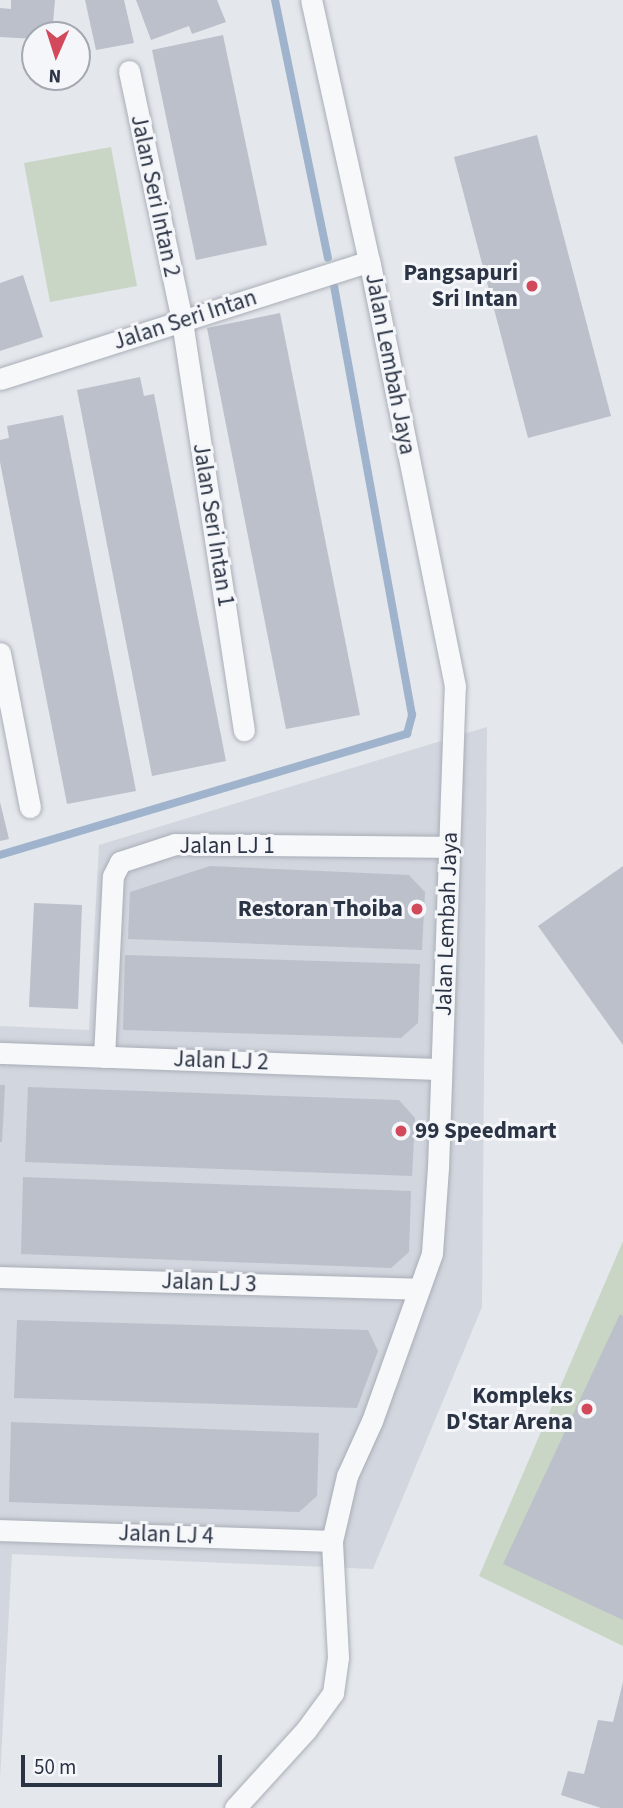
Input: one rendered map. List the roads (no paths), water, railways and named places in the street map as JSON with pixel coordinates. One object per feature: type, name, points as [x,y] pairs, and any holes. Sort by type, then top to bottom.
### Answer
[{"type":"street","name":"Jalan Lembah Jaya","points":[[235,1808],[306,1730],[332,1693],[338,1657],[332,1541],[347,1476],[372,1421],[432,1253],[441,1069],[455,686],[369,261],[311,0]]},
{"type":"street","name":"Jalan Seri Intan 2","points":[[129,71],[182,321]]},
{"type":"street","name":"Jalan Seri Intan","points":[[0,379],[369,261]]},
{"type":"street","name":"Jalan Seri Intan 1","points":[[182,321],[244,730]]},
{"type":"street","points":[[0,653],[30,807]]},
{"type":"street","name":"Jalan LJ 1","points":[[104,1057],[113,876],[120,862],[175,844],[449,847]]},
{"type":"street","name":"Jalan LJ 2","points":[[0,1053],[441,1069]]},
{"type":"street","name":"Jalan LJ 3","points":[[0,1277],[417,1289]]},
{"type":"street","name":"Jalan LJ 4","points":[[0,1530],[332,1541]]},
{"type":"waterway","points":[[275,0],[328,258]]},
{"type":"waterway","points":[[0,855],[407,734],[412,715],[334,287]]},
{"type":"place","name":"Pangsapuri Sri Intan","points":[[532,286]]},
{"type":"place","name":"Restoran Thoiba","points":[[417,909]]},
{"type":"place","name":"99 Speedmart","points":[[401,1131]]},
{"type":"place","name":"Kompleks D'Star Arena","points":[[587,1409]]}]
